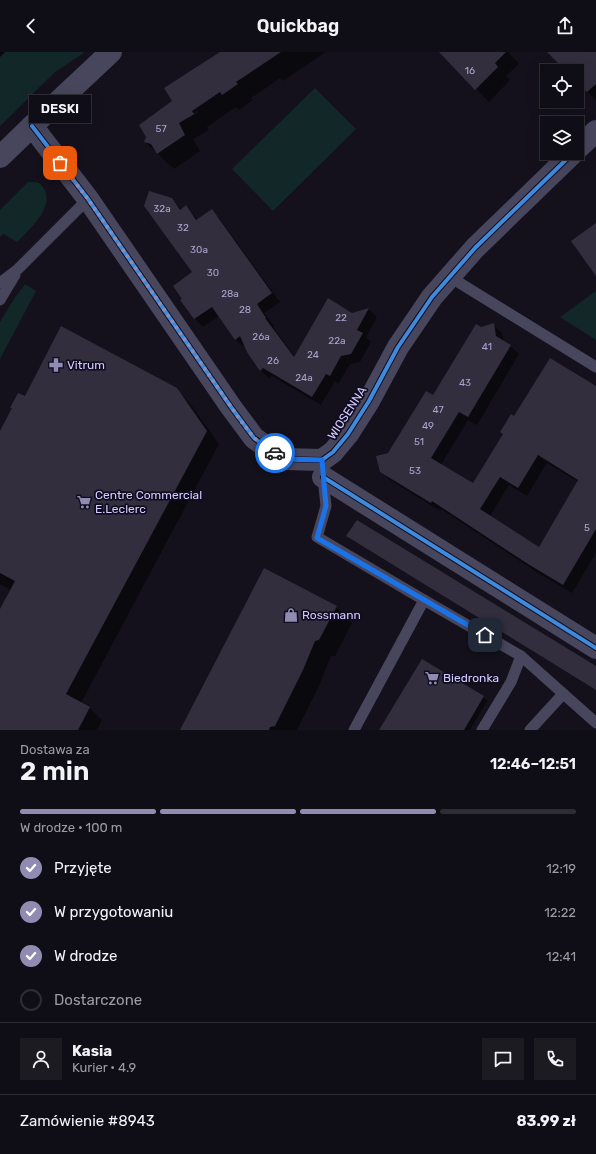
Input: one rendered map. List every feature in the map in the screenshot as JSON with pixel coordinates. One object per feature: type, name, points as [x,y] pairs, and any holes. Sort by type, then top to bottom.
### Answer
[{"type":"street","points":[[0,157],[111,52]]},
{"type":"street","points":[[32,126],[88,199],[226,400],[254,438],[283,459],[323,468],[596,648]]},
{"type":"street","points":[[584,142],[596,131]]},
{"type":"street","name":"WIOSENNA","points":[[323,468],[333,452],[348,434],[369,401],[398,346],[432,297],[475,248],[566,160]]},
{"type":"lane","points":[[0,283],[18,269],[88,199]]},
{"type":"lane","points":[[0,300],[18,269]]},
{"type":"lane","points":[[450,277],[596,367]]},
{"type":"lane","points":[[323,468],[326,506],[317,538],[521,656],[596,723]]},
{"type":"lane","points":[[354,730],[424,600]]},
{"type":"lane","points":[[482,730],[511,682],[521,656]]},
{"type":"lane","points":[[530,730],[563,694]]},
{"type":"green space","points":[[5,52],[85,52],[55,72],[0,126],[0,57]]},
{"type":"green space","points":[[315,88],[356,129],[273,211],[232,169]]},
{"type":"green space","points":[[28,182],[39,183],[44,189],[46,203],[43,211],[34,225],[17,242],[3,234],[0,237],[0,210]]},
{"type":"green space","points":[[25,284],[36,291],[0,359],[0,322]]},
{"type":"green space","points":[[596,291],[596,340],[560,317]]},
{"type":"building","points":[[220,52],[281,52],[236,82],[238,84],[222,95],[220,92],[192,111],[194,114],[179,123],[185,135],[157,154],[151,144],[144,142],[146,137],[139,125],[172,101],[164,88]]},
{"type":"building","points":[[439,52],[506,52],[495,63],[498,67],[475,90]]},
{"type":"building","points":[[547,52],[596,52],[596,84],[587,92],[584,89],[584,64],[559,64]]},
{"type":"building","points":[[149,191],[172,198],[180,210],[186,205],[196,220],[212,209],[272,293],[257,304],[265,318],[294,357],[328,298],[352,313],[369,308],[357,330],[363,333],[351,354],[341,356],[330,376],[326,374],[312,397],[263,368],[260,371],[247,352],[240,336],[235,340],[212,307],[194,319],[180,300],[182,299],[173,286],[192,272],[144,206]]},
{"type":"building","points":[[596,223],[596,276],[571,241]]},
{"type":"building","points":[[494,323],[496,336],[511,345],[468,417],[459,412],[431,458],[473,483],[503,434],[500,432],[511,414],[514,416],[550,358],[596,386],[596,529],[563,585],[528,564],[432,501],[431,503],[380,472],[376,456],[388,453],[426,391],[433,395],[476,324],[481,327]],"holes":[[[538,455],[578,480],[539,547],[480,509],[500,477],[518,488]]]},
{"type":"building","name":"Centre Commercial E.Leclerc","points":[[61,326],[177,388],[207,431],[66,694],[90,707],[78,730],[0,730],[0,609],[15,581],[0,573],[0,431],[18,393],[25,396]]},
{"type":"building","points":[[357,520],[596,666],[596,690],[346,536]]},
{"type":"building","points":[[264,568],[337,606],[319,640],[315,641],[303,670],[275,726],[270,727],[269,730],[180,730]]},
{"type":"building","name":"Biedronka","points":[[422,659],[484,696],[464,730],[379,730]]},
{"type":"cycle path","points":[[32,126],[88,199],[231,407],[254,438],[283,459],[322,460],[333,452],[348,434],[369,401],[398,347],[432,297],[475,248],[566,160]]},
{"type":"cycle path","points":[[323,477],[596,648]]},
{"type":"way so far","points":[[60,163],[88,199],[238,417],[254,438],[275,453]]},
{"type":"place","name":"DESKI","points":[[60,163]]},
{"type":"place","name":"Vitrum","points":[[56,365]]},
{"type":"place","name":"Centre Commercial E.Leclerc","points":[[84,502]]},
{"type":"place","name":"Rossmann","points":[[291,615]]},
{"type":"place","name":"Biedronka","points":[[432,678]]},
{"type":"route","points":[[275,453],[283,459],[322,460],[326,506],[317,538],[485,635]]}]
